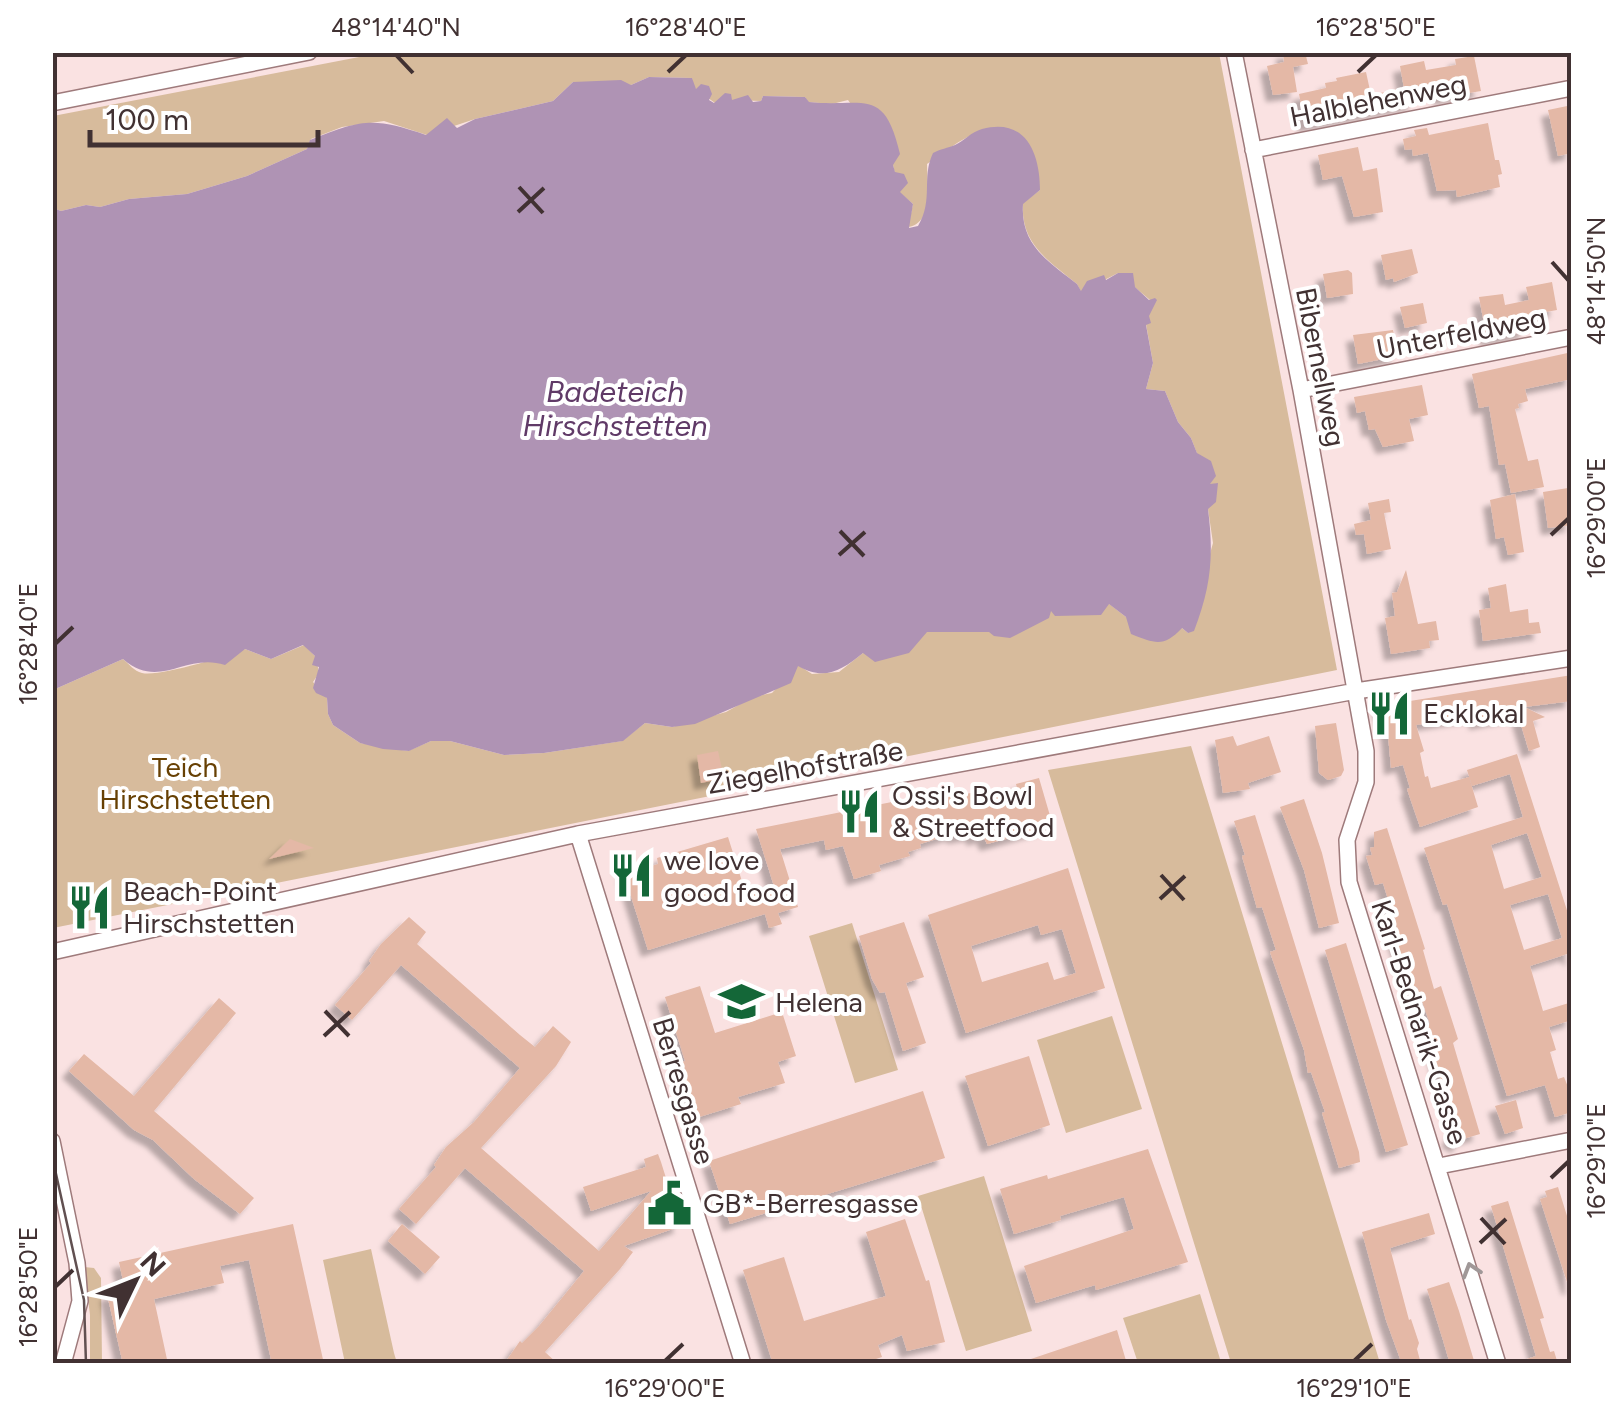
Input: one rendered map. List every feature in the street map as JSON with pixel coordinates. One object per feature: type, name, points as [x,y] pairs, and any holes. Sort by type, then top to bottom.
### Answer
[{"type":"street","points":[[52,103],[310,52]]},
{"type":"street","name":"Bibernellweg","points":[[1234,52],[1356,691]]},
{"type":"street","name":"Halblehenweg","points":[[1253,150],[1572,88]]},
{"type":"street","name":"Unterfeldweg","points":[[1300,390],[1572,336]]},
{"type":"street","name":"Ziegelhofstraße","points":[[52,952],[578,834],[1356,691],[1572,658]]},
{"type":"street","name":"Karl-Bednarik-Gasse","points":[[1356,691],[1368,768],[1347,840],[1349,882],[1498,1364]]},
{"type":"street","name":"Berresgasse","points":[[578,834],[743,1364]]},
{"type":"street","points":[[1439,1166],[1572,1140]]},
{"type":"street","points":[[52,1141],[77,1263],[80,1301],[62,1364]]},
{"type":"green space","name":"Teich Hirschstetten","points":[[380,53],[1219,53],[1337,670],[53,928],[53,690],[123,659],[136,671],[151,673],[245,649],[271,659],[304,645],[316,657],[319,673],[313,682],[327,698],[333,725],[360,743],[408,751],[431,741],[450,741],[504,755],[622,741],[645,723],[672,727],[726,712],[753,697],[772,693],[798,665],[812,674],[839,672],[863,653],[926,632],[989,632],[1050,610],[1108,603],[1126,617],[1182,628],[1188,633],[1213,543],[1209,484],[1191,438],[1178,422],[1165,391],[1146,389],[1153,363],[1146,324],[1150,300],[1118,273],[1081,292],[1038,250],[1026,230],[1023,203],[1040,190],[1003,128],[972,135],[927,164],[925,211],[916,224],[908,227],[913,204],[899,192],[893,165],[848,100],[832,104],[808,102],[805,97],[763,96],[761,101],[731,100],[731,95],[715,103],[693,87],[692,78],[649,77],[631,85],[573,82],[553,101],[427,135],[384,121],[342,127],[311,139],[307,149],[247,176],[187,194],[129,199],[100,207],[86,205],[61,211],[53,208],[53,116]]},
{"type":"green space","points":[[1191,746],[1380,1363],[1231,1363],[1048,770]]},
{"type":"green space","points":[[852,923],[898,1070],[855,1083],[809,936]]},
{"type":"green space","points":[[1112,1016],[1142,1109],[1066,1133],[1037,1040]]},
{"type":"green space","points":[[984,1176],[1032,1331],[966,1351],[918,1196]]},
{"type":"green space","points":[[371,1249],[397,1363],[345,1363],[323,1260]]},
{"type":"green space","points":[[84,1267],[94,1268],[101,1278],[102,1363],[90,1363]]},
{"type":"green space","points":[[1200,1294],[1220,1359],[1204,1363],[1138,1363],[1123,1318]]},
{"type":"water","name":"Badeteich Hirschstetten","points":[[649,77],[692,78],[696,89],[701,84],[709,86],[709,100],[714,103],[725,93],[731,94],[732,100],[748,95],[753,102],[761,101],[763,96],[805,97],[809,102],[869,104],[878,109],[894,132],[900,154],[893,165],[895,172],[904,174],[908,183],[900,192],[913,204],[909,228],[918,226],[923,216],[933,153],[974,132],[997,127],[1010,129],[1028,142],[1037,164],[1040,190],[1023,204],[1023,218],[1038,251],[1081,291],[1087,281],[1104,275],[1106,280],[1118,273],[1133,273],[1135,287],[1149,300],[1157,300],[1149,316],[1151,323],[1146,325],[1153,363],[1146,389],[1165,391],[1197,453],[1211,461],[1216,476],[1210,484],[1218,483],[1216,502],[1208,509],[1211,557],[1194,631],[1188,633],[1182,628],[1165,641],[1147,640],[1131,634],[1126,617],[1109,604],[1101,615],[1055,616],[1051,611],[1049,618],[1010,638],[989,632],[927,632],[909,653],[875,662],[863,653],[832,672],[816,673],[798,666],[791,683],[695,724],[672,727],[645,723],[623,741],[544,753],[504,755],[450,741],[431,741],[409,751],[360,743],[333,725],[327,698],[313,688],[319,667],[312,665],[315,656],[303,645],[271,659],[245,649],[225,665],[197,663],[161,672],[136,668],[123,659],[53,690],[53,208],[61,211],[86,205],[100,207],[129,199],[187,194],[247,176],[307,149],[310,140],[356,124],[393,125],[426,135],[447,118],[457,128],[475,119],[553,101],[573,82],[621,80],[631,85]]},
{"type":"building","points":[[1283,52],[1305,52],[1308,64],[1293,67],[1297,92],[1273,95],[1267,66],[1284,62]]},
{"type":"building","points":[[1474,56],[1481,91],[1440,98],[1438,84],[1411,88],[1415,103],[1305,125],[1299,94],[1326,88],[1325,83],[1337,81],[1336,78],[1366,72],[1371,95],[1404,88],[1400,66],[1424,61],[1426,70],[1456,65],[1455,59]]},
{"type":"building","points":[[1572,105],[1572,153],[1558,156],[1548,110]]},
{"type":"building","points":[[1488,123],[1495,160],[1499,160],[1502,174],[1498,175],[1500,187],[1457,197],[1456,190],[1437,191],[1428,153],[1413,156],[1412,149],[1405,150],[1403,139],[1416,136],[1414,130],[1427,128],[1429,135]]},
{"type":"building","points":[[1358,147],[1363,171],[1377,168],[1383,212],[1354,217],[1342,176],[1323,180],[1318,155]]},
{"type":"building","points":[[1412,249],[1418,273],[1394,282],[1393,278],[1386,280],[1381,255]]},
{"type":"building","points":[[1348,270],[1352,273],[1353,294],[1327,298],[1323,274]]},
{"type":"building","points":[[1552,282],[1557,310],[1524,316],[1527,331],[1487,339],[1479,297],[1503,294],[1505,305],[1529,300],[1526,287]]},
{"type":"building","points":[[1423,303],[1427,323],[1405,328],[1400,307]]},
{"type":"building","points":[[1393,330],[1398,356],[1358,364],[1353,335]]},
{"type":"building","points":[[1572,352],[1572,379],[1525,389],[1528,401],[1515,409],[1528,461],[1538,459],[1544,487],[1511,493],[1505,464],[1499,465],[1489,406],[1479,408],[1472,374]]},
{"type":"building","points":[[1422,385],[1428,415],[1409,419],[1414,441],[1383,447],[1375,429],[1369,430],[1365,411],[1357,413],[1354,397]]},
{"type":"building","points":[[1568,488],[1572,525],[1548,528],[1543,492]]},
{"type":"building","points":[[1515,494],[1524,552],[1508,555],[1504,537],[1496,539],[1490,500]]},
{"type":"building","points":[[1389,499],[1391,512],[1384,513],[1391,549],[1367,554],[1364,534],[1356,535],[1354,524],[1371,520],[1368,503]]},
{"type":"building","points":[[1406,570],[1418,624],[1436,621],[1439,640],[1429,641],[1430,648],[1391,654],[1385,618],[1395,616],[1392,593],[1397,592]]},
{"type":"building","points":[[1506,584],[1510,612],[1528,609],[1529,623],[1539,622],[1541,633],[1483,641],[1479,610],[1491,608],[1488,588]]},
{"type":"building","points":[[1572,675],[1572,701],[1524,707],[1545,717],[1533,721],[1540,747],[1529,751],[1518,715],[1476,723],[1475,716],[1416,725],[1424,751],[1420,753],[1425,777],[1428,776],[1431,788],[1469,777],[1478,807],[1420,827],[1403,765],[1391,768],[1388,735],[1379,706]]},
{"type":"building","points":[[1336,723],[1344,770],[1341,776],[1328,780],[1319,773],[1315,726]]},
{"type":"building","points":[[1233,736],[1237,746],[1269,736],[1281,772],[1248,783],[1250,789],[1223,793],[1215,740]]},
{"type":"building","points":[[718,751],[724,778],[701,783],[697,755]]},
{"type":"building","points":[[1517,754],[1572,926],[1572,960],[1567,954],[1530,966],[1543,1011],[1572,1002],[1572,1020],[1549,1027],[1556,1050],[1550,1052],[1558,1079],[1564,1077],[1568,1087],[1572,1086],[1572,1112],[1555,1117],[1545,1085],[1507,1096],[1447,904],[1443,905],[1424,848],[1523,817],[1510,774],[1472,786],[1467,770]],"holes":[[[1527,833],[1542,877],[1504,889],[1491,845]],[[1548,894],[1562,938],[1524,950],[1510,905]]]},
{"type":"building","points":[[1039,778],[1053,826],[987,844],[983,836],[974,839],[972,834],[953,834],[920,844],[921,848],[908,852],[910,856],[879,865],[881,871],[854,879],[843,846],[826,850],[824,840],[780,849],[798,907],[778,913],[782,924],[769,928],[765,914],[648,950],[624,874],[658,864],[657,858],[728,837],[746,894],[774,886],[756,829],[932,794],[933,800],[971,793],[973,800]]},
{"type":"building","points":[[1304,799],[1339,923],[1319,928],[1304,870],[1280,807]]},
{"type":"building","points":[[1255,815],[1359,1152],[1360,1162],[1339,1168],[1322,1113],[1325,1112],[1311,1072],[1308,1073],[1304,1050],[1270,952],[1276,950],[1262,907],[1257,908],[1242,856],[1245,855],[1234,821]]},
{"type":"building","points":[[1387,828],[1434,989],[1441,986],[1458,1039],[1453,1043],[1480,1134],[1463,1139],[1458,1146],[1448,1140],[1456,1127],[1442,1085],[1427,1025],[1430,1024],[1417,987],[1411,988],[1394,938],[1398,931],[1383,883],[1375,885],[1366,856],[1372,855],[1374,832]]},
{"type":"building","points":[[290,839],[314,848],[269,859]]},
{"type":"building","points":[[1068,868],[1105,988],[966,1033],[928,915]],"holes":[[[1038,925],[1041,935],[1062,929],[1076,973],[1054,980],[1048,962],[982,982],[971,946]]]},
{"type":"building","points":[[409,917],[426,932],[417,944],[535,1047],[553,1026],[571,1042],[556,1066],[481,1148],[599,1251],[651,1191],[591,1211],[583,1187],[646,1167],[644,1159],[658,1154],[661,1162],[681,1226],[624,1246],[633,1252],[545,1352],[558,1364],[504,1364],[584,1271],[465,1168],[416,1224],[399,1209],[436,1167],[446,1147],[474,1122],[520,1068],[401,965],[352,1020],[335,1005],[371,963],[381,944]]},
{"type":"building","points":[[904,922],[924,977],[906,983],[926,1043],[903,1051],[885,992],[880,993],[872,979],[859,936]]},
{"type":"building","points":[[1346,943],[1408,1145],[1386,1152],[1325,950]]},
{"type":"building","points":[[700,986],[715,1033],[782,1012],[796,1056],[778,1062],[785,1083],[738,1097],[741,1104],[696,1118],[678,1063],[685,1061],[665,997]]},
{"type":"building","points":[[219,998],[236,1013],[154,1111],[254,1198],[240,1214],[194,1179],[153,1140],[134,1130],[69,1071],[84,1054],[134,1096]]},
{"type":"building","points":[[1029,1056],[1050,1125],[988,1146],[965,1076]]},
{"type":"building","points":[[923,1091],[945,1158],[730,1224],[709,1161]]},
{"type":"building","points":[[1516,1100],[1523,1128],[1505,1134],[1495,1106]]},
{"type":"building","points":[[1148,1149],[1188,1262],[1096,1290],[1095,1285],[1036,1303],[1024,1266],[1134,1229],[1124,1197],[1014,1234],[1000,1189]]},
{"type":"building","points":[[1558,1187],[1572,1232],[1572,1288],[1540,1199],[1547,1197],[1545,1191]]},
{"type":"building","points":[[1508,1201],[1544,1318],[1540,1319],[1550,1352],[1554,1351],[1558,1364],[1521,1364],[1536,1356],[1491,1206]]},
{"type":"building","points":[[1429,1213],[1435,1234],[1390,1248],[1419,1343],[1421,1364],[1402,1364],[1362,1232]]},
{"type":"building","points":[[905,1219],[926,1281],[929,1280],[945,1342],[907,1351],[902,1335],[878,1345],[882,1357],[861,1364],[773,1364],[743,1270],[784,1257],[804,1321],[886,1296],[866,1232]]},
{"type":"building","points":[[293,1224],[324,1364],[272,1364],[249,1260],[220,1266],[224,1283],[154,1299],[168,1364],[123,1364],[107,1294],[125,1290],[119,1262]]},
{"type":"building","points":[[402,1224],[440,1257],[425,1274],[388,1241]]},
{"type":"building","points":[[1449,1282],[1475,1364],[1450,1364],[1427,1289]]},
{"type":"building","points":[[1117,1330],[1127,1364],[1025,1364],[1025,1361]]},
{"type":"tram line","points":[[52,1156],[84,1300],[86,1364]]},
{"type":"place","name":"Ecklokal","points":[[1390,713]]},
{"type":"place","name":"Ossi's Bowl & Streetfood","points":[[859,811]]},
{"type":"place","name":"we love good food","points":[[631,876]]},
{"type":"place","name":"Beach-Point Hirschstetten","points":[[90,907]]},
{"type":"place","name":"Helena","points":[[742,1002]]},
{"type":"place","name":"GB*-Berresgasse","points":[[670,1203]]}]
